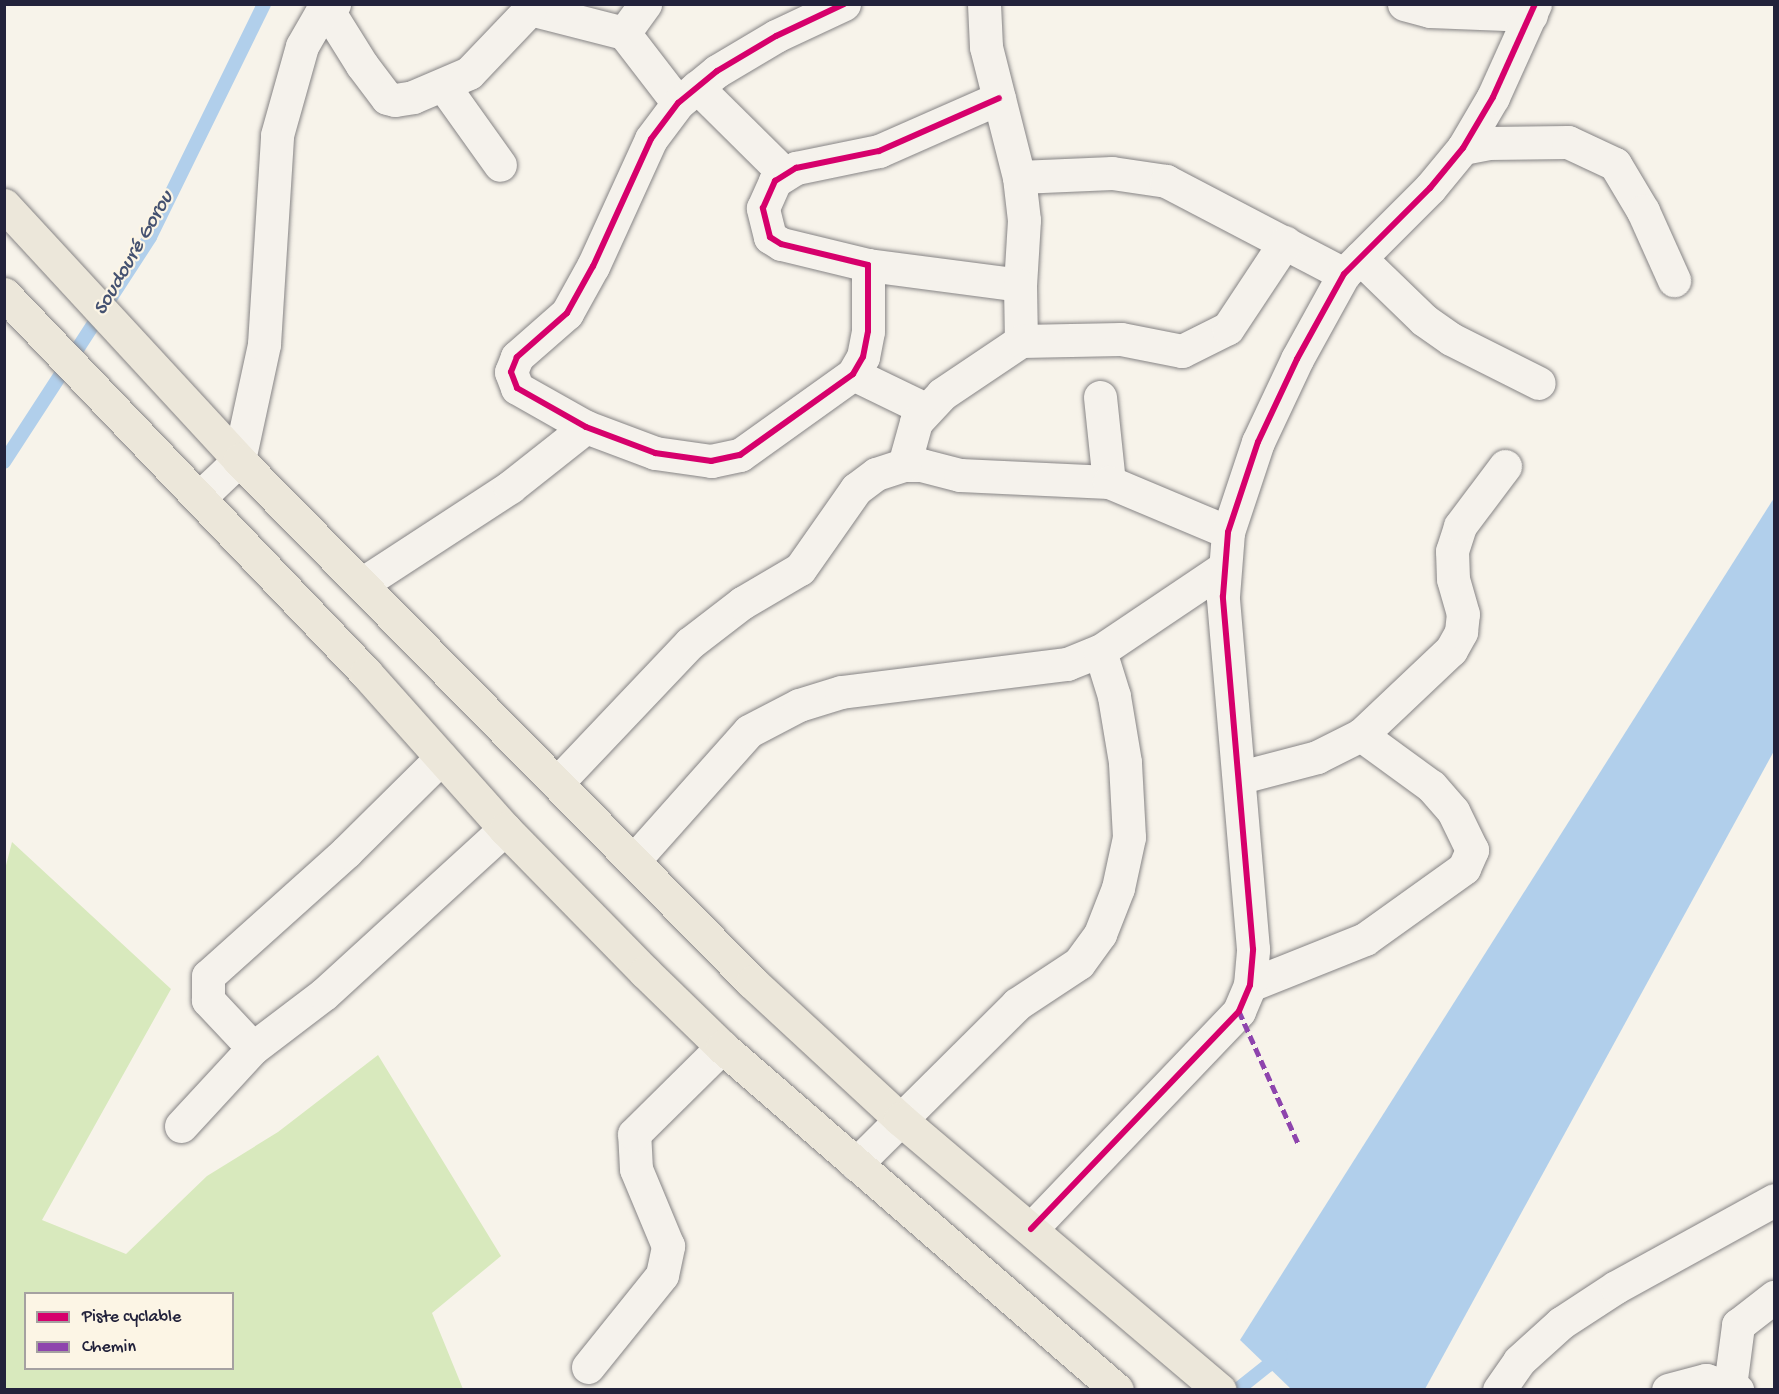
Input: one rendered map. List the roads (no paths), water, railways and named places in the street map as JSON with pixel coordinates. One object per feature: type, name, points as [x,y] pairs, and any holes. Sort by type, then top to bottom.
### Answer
[{"type":"main road","points":[[4,205],[175,387],[239,460],[363,583],[557,783],[635,858],[752,982],[900,1119],[1211,1381]]},
{"type":"main road","points":[[4,294],[199,498],[505,830],[722,1047],[1116,1389]]},
{"type":"street","points":[[624,33],[645,4]]},
{"type":"street","points":[[844,4],[776,36],[687,95],[651,139],[593,266],[567,313],[518,357],[512,372],[518,388],[586,427],[655,453],[711,461],[740,455],[853,374],[863,357],[868,332],[868,265]]},
{"type":"street","points":[[984,4],[986,47],[1019,177],[1024,220],[1020,285],[1021,341]]},
{"type":"street","points":[[1031,1229],[1239,1011],[1250,985],[1253,949],[1241,777],[1222,568],[1228,532],[1258,442],[1297,359],[1352,266],[1463,148],[1492,97],[1533,10],[1430,11],[1404,4]]},
{"type":"street","points":[[199,498],[239,460],[264,344],[277,135],[302,46],[331,7],[387,98],[404,100],[469,73],[529,7],[624,33],[687,95],[784,173]]},
{"type":"street","points":[[443,85],[500,165]]},
{"type":"street","points":[[999,98],[879,151],[784,173],[767,194],[763,208],[770,237],[781,244],[868,265],[1020,285]]},
{"type":"street","points":[[1463,148],[1488,143],[1568,142],[1615,164],[1643,211],[1674,280]]},
{"type":"street","points":[[1019,177],[1112,173],[1166,182],[1284,242],[1352,266],[1451,339],[1539,383]]},
{"type":"street","points":[[904,465],[916,422],[925,409],[1021,341],[1121,339],[1182,351],[1228,328],[1284,242]]},
{"type":"street","points":[[853,374],[925,409]]},
{"type":"street","points":[[1100,397],[1109,482]]},
{"type":"street","points":[[363,583],[510,487],[586,427]]},
{"type":"street","points":[[557,783],[690,643],[742,603],[791,578],[856,489],[876,474],[904,465],[921,465],[960,475],[1109,482],[1228,532]]},
{"type":"street","points":[[1241,777],[1317,757],[1361,735],[1451,650],[1461,632],[1463,614],[1453,579],[1452,551],[1460,526],[1505,466]]},
{"type":"street","points":[[635,858],[749,731],[799,705],[841,692],[1067,664],[1100,651],[1222,568]]},
{"type":"street","points":[[856,1164],[1017,1004],[1080,963],[1100,934],[1118,888],[1129,837],[1125,762],[1114,696],[1100,651]]},
{"type":"street","points":[[1250,985],[1365,939],[1464,868],[1472,850],[1453,811],[1431,786],[1361,735]]},
{"type":"street","points":[[253,1048],[208,1000],[208,976],[346,852],[441,758]]},
{"type":"street","points":[[182,1126],[253,1048],[324,994],[505,830]]},
{"type":"street","points":[[588,1367],[662,1275],[668,1246],[636,1169],[634,1134],[722,1047]]},
{"type":"street","points":[[1499,1389],[1519,1361],[1561,1323],[1616,1287],[1774,1200]]},
{"type":"street","points":[[1668,1389],[1706,1380],[1733,1388],[1738,1325],[1774,1297]]},
{"type":"water","points":[[1774,498],[1774,751],[1425,1389],[1291,1389],[1240,1340]]},
{"type":"waterway","name":"Soudouré Gorou","points":[[4,462],[150,237],[264,4]]},
{"type":"waterway","points":[[1237,1390],[1281,1355]]}]
